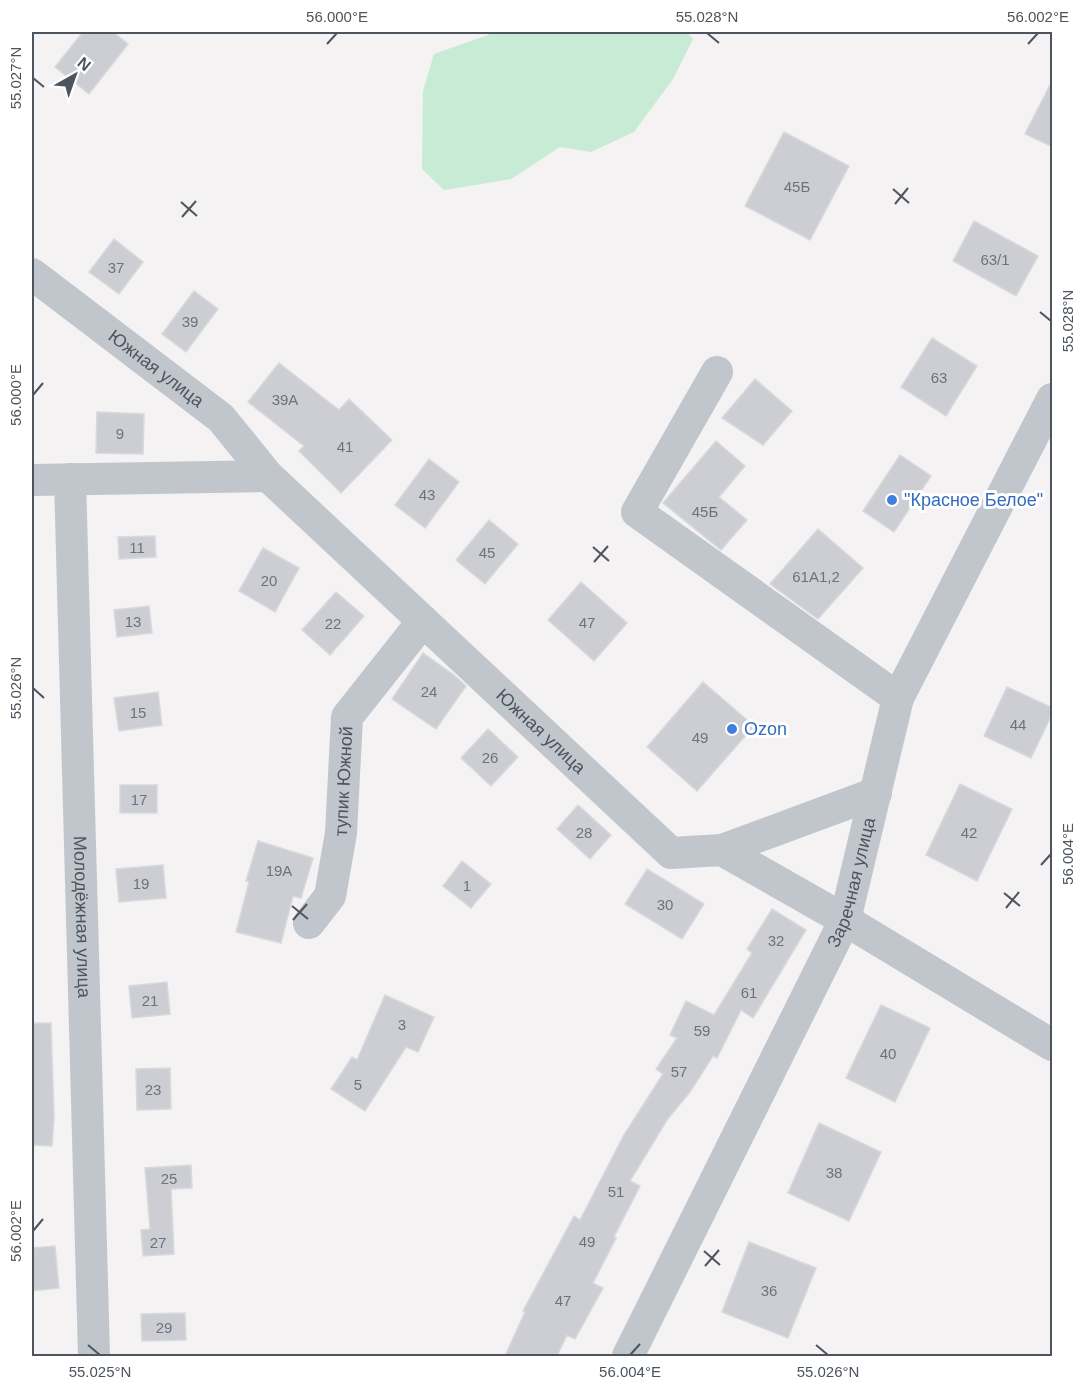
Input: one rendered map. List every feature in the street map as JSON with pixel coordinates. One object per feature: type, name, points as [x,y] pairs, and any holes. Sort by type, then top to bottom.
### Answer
[{"type":"street","name":"Южная улица","points":[[32,274],[221,418],[268,476],[671,853],[722,850],[876,793]]},
{"type":"street","points":[[717,372],[637,512],[898,698]]},
{"type":"street","name":"Заречная улица","points":[[628,1356],[845,920],[898,698],[1053,399]]},
{"type":"street","points":[[32,480],[268,476]]},
{"type":"street","name":"Молодёжная улица","points":[[70,478],[94,1356]]},
{"type":"street","name":"тупик Южной","points":[[309,923],[330,896],[341,833],[347,717],[423,621]]},
{"type":"street","points":[[722,850],[845,920],[1053,1045]]},
{"type":"green space","points":[[490,32],[687,32],[693,39],[673,79],[634,132],[591,152],[560,147],[511,179],[444,190],[422,169],[423,91],[434,54],[488,35]]},
{"type":"building","points":[[83,32],[113,32],[128,44],[89,94],[55,67]]},
{"type":"building","points":[[1053,79],[1053,147],[1025,134]]},
{"type":"building","points":[[784,132],[849,166],[810,240],[745,206]]},
{"type":"building","points":[[974,221],[1038,256],[1016,296],[953,261]]},
{"type":"building","points":[[114,239],[143,262],[119,294],[89,272]]},
{"type":"building","points":[[194,291],[218,309],[186,352],[162,334]]},
{"type":"building","points":[[932,338],[977,366],[946,416],[901,387]]},
{"type":"building","points":[[279,363],[339,410],[349,399],[392,440],[341,493],[299,451],[304,446],[248,402]]},
{"type":"building","points":[[755,379],[792,411],[763,445],[722,418]]},
{"type":"building","points":[[97,412],[144,414],[143,454],[96,453]]},
{"type":"building","points":[[716,441],[745,466],[719,497],[747,520],[721,550],[663,503]]},
{"type":"building","points":[[900,455],[931,476],[894,532],[863,511]]},
{"type":"building","points":[[429,459],[459,482],[425,528],[395,505]]},
{"type":"building","points":[[489,520],[518,544],[485,584],[456,560]]},
{"type":"building","points":[[818,529],[863,568],[818,619],[770,584]]},
{"type":"building","points":[[155,536],[156,557],[119,559],[118,537]]},
{"type":"building","points":[[263,548],[299,568],[275,612],[239,591]]},
{"type":"building","points":[[581,582],[627,623],[594,661],[548,620]]},
{"type":"building","points":[[336,592],[364,616],[330,655],[302,630]]},
{"type":"building","points":[[149,606],[152,633],[117,637],[114,610]]},
{"type":"building","points":[[423,653],[466,686],[436,729],[392,699]]},
{"type":"building","points":[[703,682],[754,726],[697,791],[647,747]]},
{"type":"building","points":[[1007,687],[1053,708],[1031,758],[984,736]]},
{"type":"building","points":[[158,692],[162,725],[119,731],[114,698]]},
{"type":"building","points":[[488,729],[518,757],[491,786],[461,758]]},
{"type":"building","points":[[960,784],[1012,809],[977,881],[926,855]]},
{"type":"building","points":[[120,785],[157,785],[157,813],[120,813]]},
{"type":"building","points":[[578,805],[611,835],[590,859],[557,829]]},
{"type":"building","points":[[258,841],[313,858],[301,898],[293,896],[281,943],[236,932],[249,882],[246,881]]},
{"type":"building","points":[[462,861],[491,884],[471,908],[443,886]]},
{"type":"building","points":[[163,865],[166,898],[119,902],[116,869]]},
{"type":"building","points":[[647,869],[704,904],[682,939],[625,904]]},
{"type":"building","points":[[772,909],[806,930],[753,1018],[741,1010],[717,1058],[713,1056],[690,1092],[667,1120],[630,1181],[640,1186],[593,1283],[603,1288],[575,1339],[567,1335],[557,1356],[505,1356],[525,1312],[523,1311],[574,1216],[580,1220],[624,1135],[663,1074],[656,1069],[677,1038],[670,1035],[686,1001],[714,1015],[752,953],[747,949]]},
{"type":"building","points":[[167,982],[170,1014],[132,1018],[129,986]]},
{"type":"building","points":[[385,995],[434,1017],[418,1052],[406,1047],[365,1111],[331,1089],[352,1057],[357,1060]]},
{"type":"building","points":[[881,1005],[930,1028],[895,1102],[846,1078]]},
{"type":"building","points":[[32,1023],[51,1023],[54,1117],[52,1146],[32,1145]]},
{"type":"building","points":[[170,1068],[171,1109],[137,1110],[136,1069]]},
{"type":"building","points":[[819,1123],[881,1152],[849,1221],[788,1193]]},
{"type":"building","points":[[191,1165],[192,1188],[171,1189],[174,1254],[143,1256],[141,1230],[150,1229],[145,1168]]},
{"type":"building","points":[[749,1242],[816,1268],[788,1338],[722,1312]]},
{"type":"building","points":[[55,1246],[59,1288],[32,1291],[32,1248]]},
{"type":"building","points":[[185,1313],[186,1340],[142,1341],[141,1314]]},
{"type":"place","name":"\"Красное Белое\"","points":[[892,500]]},
{"type":"place","name":"Ozon","points":[[732,729]]}]
